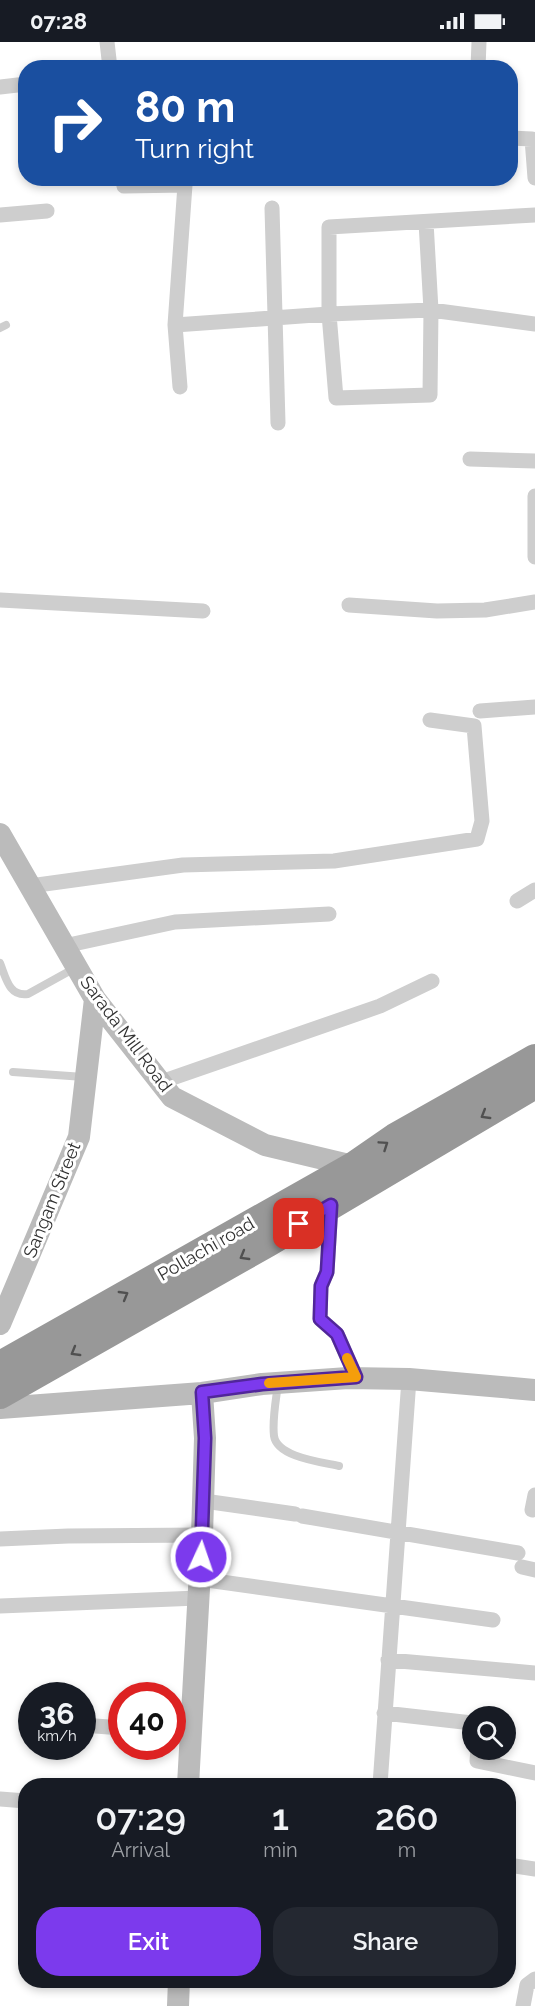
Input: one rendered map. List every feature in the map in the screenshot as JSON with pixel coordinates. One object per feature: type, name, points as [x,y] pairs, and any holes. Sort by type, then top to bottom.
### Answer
[{"type":"highway","name":"Pollachi road","points":[[0,1365],[358,1176],[395,1137],[535,1058]]},
{"type":"highway","points":[[0,1395],[331,1205],[358,1176],[535,1085]]},
{"type":"main road","name":"Sarada Mill Road","points":[[0,835],[95,999],[172,1097],[265,1145],[358,1176]]},
{"type":"main road","name":"Sangam Street","points":[[3,1311],[79,1137],[95,999]]},
{"type":"main road","points":[[0,1408],[356,1377],[409,1379],[535,1390]]},
{"type":"main road","points":[[186,1700],[199,1589],[204,1501],[205,1438],[202,1392]]},
{"type":"main road","points":[[185,1760],[187,1778]]},
{"type":"main road","points":[[178,2006],[179,1988]]},
{"type":"street","points":[[107,42],[109,60]]},
{"type":"street","points":[[478,60],[479,42]]},
{"type":"street","points":[[0,87],[18,85]]},
{"type":"street","points":[[518,138],[533,139],[535,178]]},
{"type":"street","points":[[180,387],[175,325],[185,186]]},
{"type":"street","points":[[272,208],[278,423]]},
{"type":"street","points":[[0,215],[47,211]]},
{"type":"street","points":[[426,222],[431,310],[430,395],[336,398],[329,314],[329,227],[535,215]]},
{"type":"street","points":[[175,325],[329,314],[431,310],[535,324]]},
{"type":"street","points":[[470,459],[535,461]]},
{"type":"street","points":[[535,496],[535,557]]},
{"type":"street","points":[[0,600],[203,611]]},
{"type":"street","points":[[349,605],[437,611],[485,610],[535,602]]},
{"type":"street","points":[[480,711],[535,707]]},
{"type":"street","points":[[30,886],[183,865],[334,861],[477,839],[482,821],[474,726],[430,720]]},
{"type":"street","points":[[517,901],[535,890]]},
{"type":"street","points":[[64,946],[175,922],[329,914]]},
{"type":"street","points":[[161,1082],[380,1006],[432,981]]},
{"type":"street","points":[[331,1205],[327,1272],[321,1286],[320,1319],[337,1334],[356,1377]]},
{"type":"street","points":[[380,1778],[409,1379]]},
{"type":"street","points":[[204,1501],[398,1532],[525,1563]]},
{"type":"street","points":[[0,1539],[202,1535]]},
{"type":"street","points":[[0,1606],[199,1589],[392,1607],[493,1620]]},
{"type":"street","points":[[388,1659],[535,1673]]},
{"type":"street","points":[[384,1713],[462,1722]]},
{"type":"street","points":[[477,1760],[535,1773]]},
{"type":"street","points":[[0,1799],[18,1800]]},
{"type":"street","points":[[516,1865],[535,1869]]},
{"type":"street","points":[[523,2006],[527,1984],[535,1979]]},
{"type":"lane","points":[[0,963],[11,991],[20,996],[28,994],[77,967]]},
{"type":"lane","points":[[13,1072],[86,1077]]},
{"type":"lane","points":[[278,1383],[274,1432],[276,1444],[284,1452],[339,1466]]},
{"type":"slow traffic","points":[[269,1383],[356,1377],[347,1358]]},
{"type":"route","points":[[201,1557],[205,1438],[202,1392],[262,1384],[356,1377],[337,1334],[320,1319],[321,1286],[327,1272],[331,1205],[299,1224]]}]
